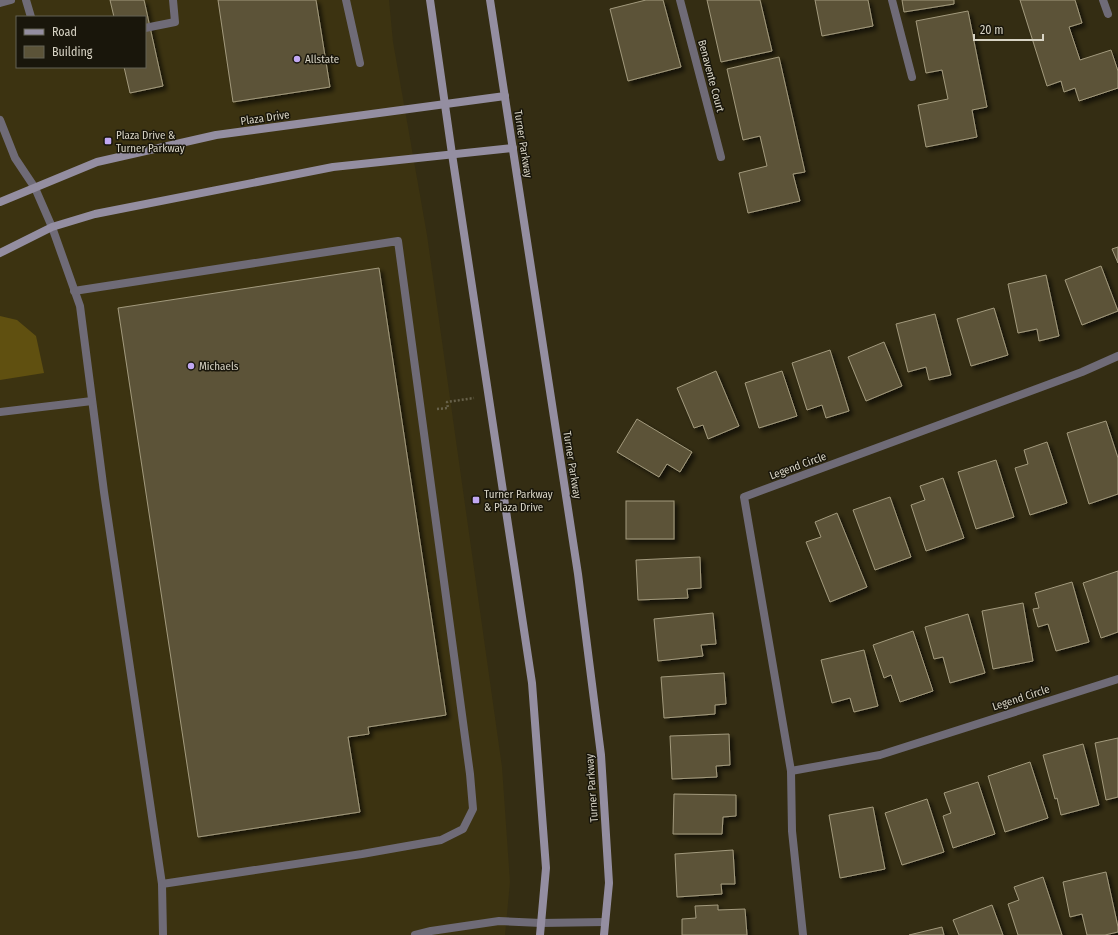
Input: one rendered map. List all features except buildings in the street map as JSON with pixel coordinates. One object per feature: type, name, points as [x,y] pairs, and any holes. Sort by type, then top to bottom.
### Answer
[{"type":"street","points":[[0,3],[11,0]]},
{"type":"street","points":[[26,0],[32,16]]},
{"type":"street","points":[[146,28],[175,22],[173,0]]},
{"type":"street","points":[[346,0],[360,63]]},
{"type":"street","points":[[430,0],[444,104],[532,683],[546,868],[540,935]]},
{"type":"street","name":"Turner Parkway","points":[[490,0],[576,566],[601,755],[609,883],[604,935]]},
{"type":"street","name":"Benavente Court","points":[[680,0],[721,157]]},
{"type":"street","points":[[892,0],[912,77]]},
{"type":"street","points":[[1103,0],[1108,14]]},
{"type":"street","name":"Plaza Drive","points":[[0,202],[97,162],[216,135],[505,96]]},
{"type":"street","points":[[0,120],[14,158],[35,188],[52,227],[80,306],[118,591],[162,884],[163,935]]},
{"type":"street","points":[[0,253],[52,227],[95,214],[333,167],[513,148]]},
{"type":"street","points":[[74,291],[398,241],[470,774],[473,808],[463,829],[441,840],[362,854],[162,884]]},
{"type":"street","name":"Legend Circle","points":[[803,935],[792,831],[790,771],[744,497],[1082,372],[1118,356]]},
{"type":"street","points":[[0,412],[92,401]]},
{"type":"street","name":"Legend Circle","points":[[790,771],[880,755],[1118,679]]},
{"type":"street","points":[[415,935],[431,930],[499,921],[541,923],[605,922]]},
{"type":"path","points":[[421,412],[448,408],[447,402],[488,396]]},
{"type":"shaded area","points":[[0,0],[389,0],[393,42],[427,235],[502,767],[510,882],[505,935],[0,935]]},
{"type":"shaded area","points":[[0,316],[17,320],[36,336],[44,373],[0,380]]},
{"type":"place","name":"Allstate","points":[[297,59]]},
{"type":"place","name":"Plaza Drive & Turner Parkway","points":[[108,141]]},
{"type":"place","name":"Michaels","points":[[191,366]]},
{"type":"place","name":"Turner Parkway & Plaza Drive","points":[[476,500]]}]
